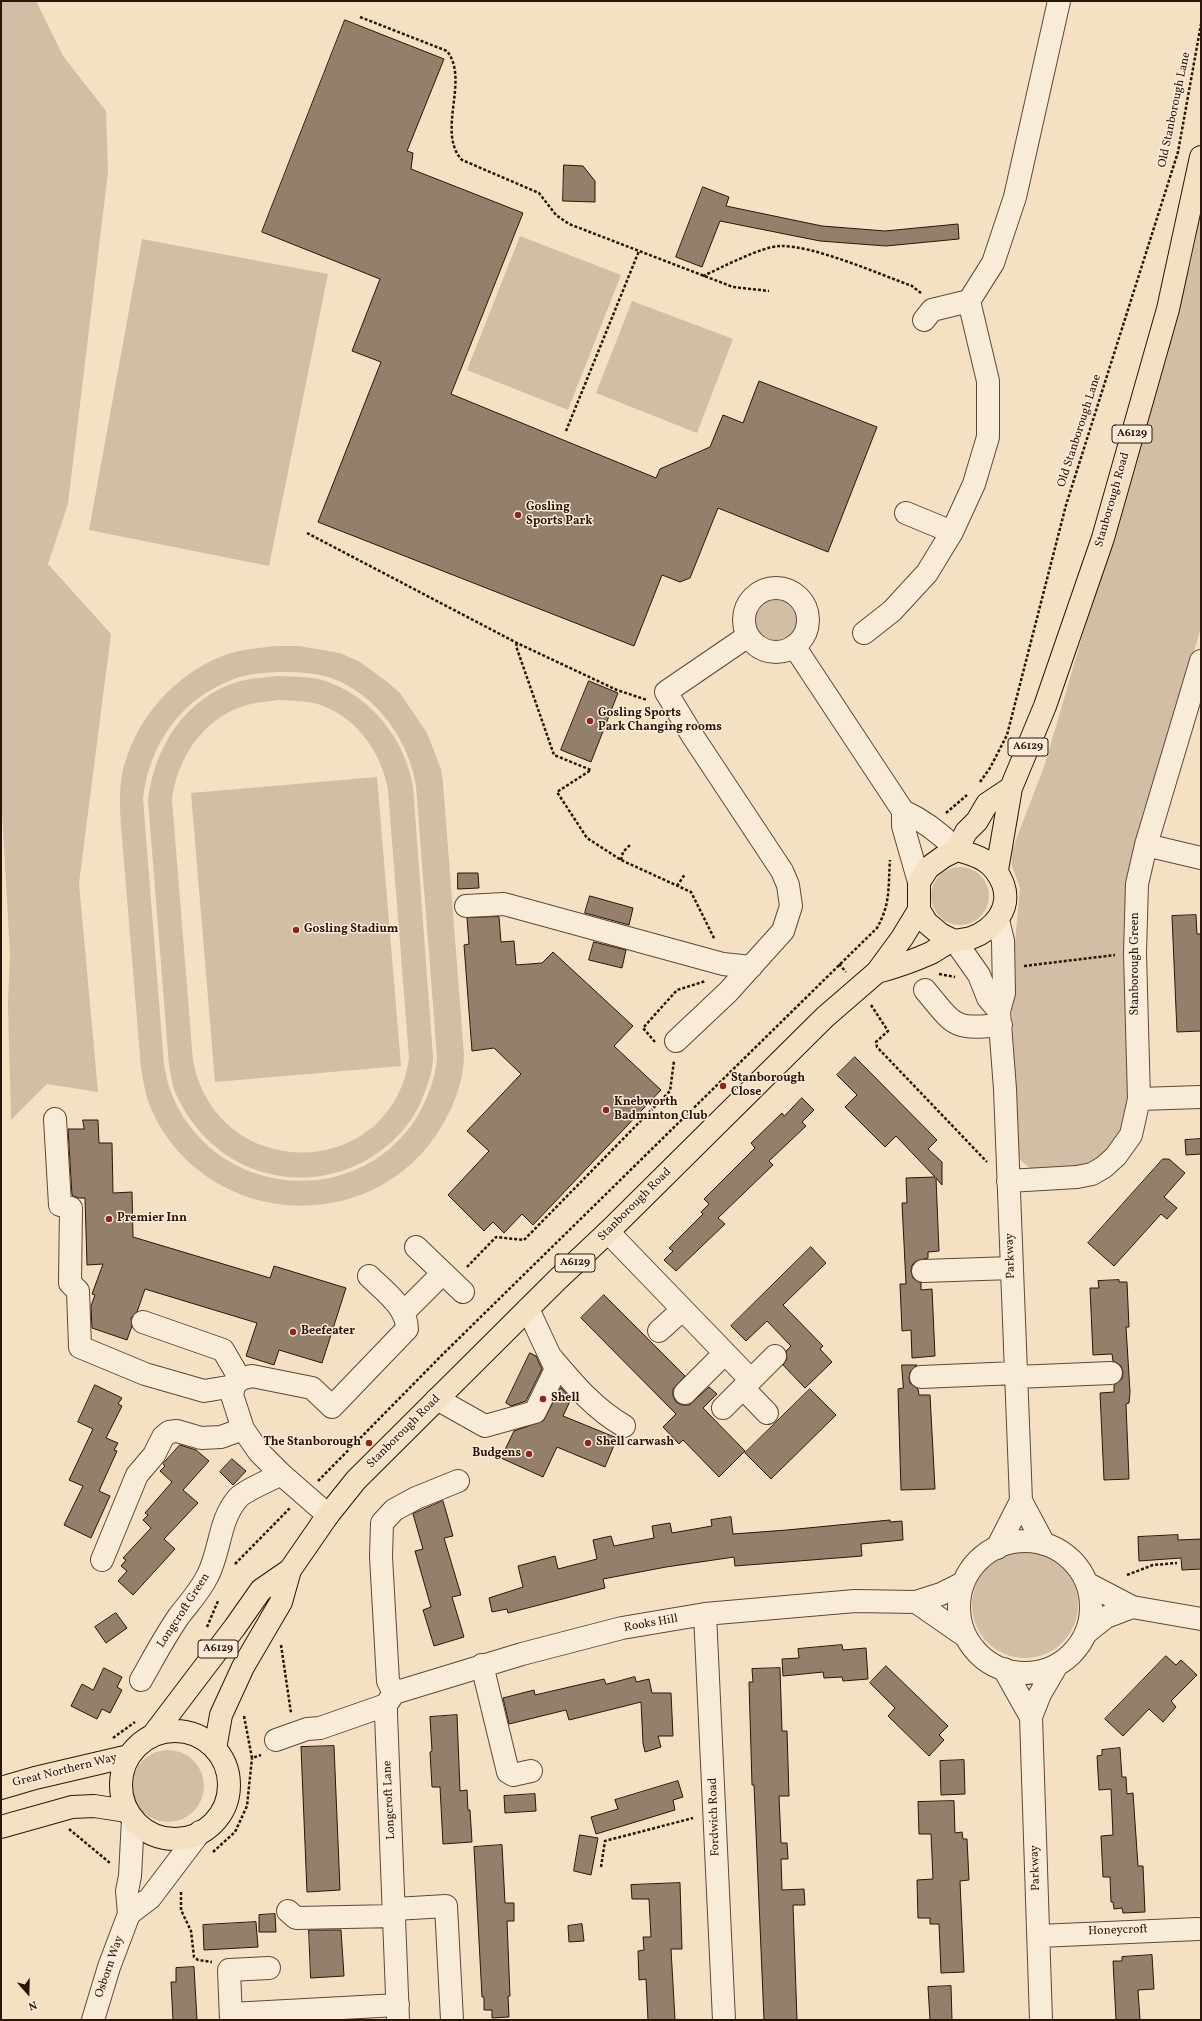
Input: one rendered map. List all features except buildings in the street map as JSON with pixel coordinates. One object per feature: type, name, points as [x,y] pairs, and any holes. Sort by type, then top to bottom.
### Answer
[{"type":"main road","name":"Stanborough Road","points":[[877,972],[902,966],[955,941],[976,936],[987,930],[998,920],[1002,910],[1005,896],[997,870],[1011,788],[1045,706],[1103,538],[1168,309],[1201,157]]},
{"type":"main road","points":[[955,941],[940,934],[927,923],[919,910],[919,882],[928,868],[942,857],[957,850],[966,832],[977,821],[987,804],[1011,788]]},
{"type":"main road","points":[[957,850],[984,860],[997,870]]},
{"type":"main road","name":"Stanborough Road","points":[[215,1749],[221,1714],[243,1667],[280,1602],[290,1570],[328,1515],[356,1480],[825,1017],[877,972],[902,938],[919,910]]},
{"type":"main road","name":"Stanborough Road","points":[[153,1735],[231,1632],[260,1590],[290,1570]]},
{"type":"main road","points":[[1,1827],[28,1818],[72,1807],[94,1806],[130,1815],[154,1834],[169,1838],[183,1839],[200,1832],[216,1818],[222,1810],[228,1794],[228,1778],[224,1763],[215,1749],[203,1738],[188,1732],[170,1730],[153,1735],[140,1743],[129,1756],[123,1769],[120,1783],[122,1797],[130,1815]]},
{"type":"main road","name":"Great Northern Way","points":[[1,1788],[35,1778],[129,1756]]},
{"type":"street","points":[[928,315],[969,301],[993,262],[1016,197],[1059,1]]},
{"type":"street","points":[[864,633],[892,610],[927,573],[952,532],[974,484],[988,437],[988,381],[969,301]]},
{"type":"street","points":[[906,513],[952,532]]},
{"type":"street","points":[[771,588],[781,588],[791,591],[799,597],[805,606],[808,617],[804,633],[794,646],[786,650],[769,651],[760,648],[748,636],[744,626],[746,606],[752,598],[761,591],[771,588]]},
{"type":"street","points":[[668,1048],[751,967],[783,931],[791,906],[788,885],[782,871],[694,738],[666,692],[748,636]]},
{"type":"street","points":[[794,646],[903,811],[942,834],[957,850]]},
{"type":"street","name":"Stanborough Green","points":[[1008,1180],[1077,1177],[1092,1174],[1104,1167],[1120,1152],[1131,1135],[1139,1099],[1135,953],[1137,884],[1146,845],[1201,661]]},
{"type":"street","points":[[903,811],[903,826],[919,882]]},
{"type":"street","points":[[1146,845],[1201,858]]},
{"type":"street","points":[[466,906],[504,904],[723,964],[751,967]]},
{"type":"street","name":"Parkway","points":[[998,920],[1003,941],[1004,993],[1000,1018],[1021,1501],[1044,1544]]},
{"type":"street","points":[[926,990],[950,1019],[957,1024],[971,1028],[1000,1018],[988,998],[979,975],[955,941]]},
{"type":"street","points":[[1139,1099],[1201,1097]]},
{"type":"street","points":[[55,1119],[60,1205],[71,1208],[70,1283],[78,1291],[80,1347],[145,1374],[204,1391],[237,1382],[252,1376],[312,1388],[332,1407],[407,1329],[407,1320],[404,1312],[370,1276]]},
{"type":"street","points":[[608,1232],[725,1353],[767,1414]]},
{"type":"street","points":[[404,1312],[453,1282],[416,1247]]},
{"type":"street","points":[[923,1271],[1012,1268]]},
{"type":"street","points":[[438,1399],[485,1426],[535,1412],[556,1369],[528,1309]]},
{"type":"street","points":[[659,1331],[682,1310]]},
{"type":"street","points":[[143,1322],[223,1350],[237,1382],[232,1395],[243,1429],[259,1452],[281,1474],[328,1515]]},
{"type":"street","points":[[685,1393],[725,1353]]},
{"type":"street","points":[[550,1356],[593,1404],[624,1426]]},
{"type":"street","points":[[723,1408],[775,1356]]},
{"type":"street","points":[[921,1377],[1111,1373]]},
{"type":"street","points":[[102,1560],[137,1475],[154,1455],[163,1437],[169,1432],[177,1431],[201,1438],[221,1437],[243,1429]]},
{"type":"street","name":"Longcroft Green","points":[[141,1680],[178,1617],[196,1595],[208,1576],[214,1563],[222,1527],[231,1506],[239,1496],[281,1474]]},
{"type":"street","name":"Longcroft Lane","points":[[398,2012],[390,1699],[381,1557],[382,1523],[394,1510],[416,1498],[458,1481]]},
{"type":"street","name":"Parkway","points":[[997,1548],[1021,1501]]},
{"type":"street","points":[[1086,1633],[1090,1617],[1091,1601],[1088,1584],[1077,1567],[1062,1552],[1044,1544],[1025,1541],[1003,1544],[983,1555],[968,1572],[963,1583],[959,1615],[965,1636],[976,1652],[991,1664],[1004,1669],[1029,1673],[1057,1665],[1077,1647],[1086,1633],[1106,1617],[1132,1607]]},
{"type":"street","name":"Rooks Hill","points":[[285,1737],[307,1729],[320,1728],[390,1699],[482,1665],[622,1628],[706,1614],[855,1601],[916,1602],[941,1594],[963,1583]]},
{"type":"street","points":[[1088,1584],[1132,1607],[1201,1619]]},
{"type":"street","points":[[916,1602],[965,1636]]},
{"type":"street","name":"Fordwich Road","points":[[706,1614],[724,2020]]},
{"type":"street","points":[[482,1665],[508,1772],[513,1774],[531,1772]]},
{"type":"street","name":"Parkway","points":[[1041,2020],[1030,1717],[1040,1694],[1057,1665]]},
{"type":"street","name":"Parkway","points":[[1004,1669],[1030,1717]]},
{"type":"street","name":"Osborn Way","points":[[93,2020],[109,1966],[129,1914],[127,1891],[131,1870],[130,1815]]},
{"type":"street","points":[[129,1914],[150,1898],[200,1832]]},
{"type":"street","points":[[288,1911],[296,1918],[395,1912],[446,1906],[452,2020]]},
{"type":"street","name":"Honeycroft","points":[[1039,1936],[1200,1930]]},
{"type":"street","points":[[269,1968],[228,1970],[231,2017],[398,2012]]},
{"type":"path","points":[[360,17],[447,51],[452,57],[455,70],[452,135],[455,152],[462,160],[539,193],[556,215],[569,224],[733,287],[769,291]]},
{"type":"path","name":"Old Stanborough Lane","points":[[977,787],[990,768],[1007,735],[1066,505],[1178,152],[1201,24]]},
{"type":"path","points":[[703,276],[779,246],[796,248],[826,256],[912,286],[922,294],[928,315]]},
{"type":"path","points":[[566,431],[638,251]]},
{"type":"path","points":[[307,533],[517,643],[618,690],[647,700],[666,692]]},
{"type":"path","points":[[453,1282],[496,1237],[524,1240],[670,1091],[674,1063],[668,1048],[643,1028],[677,990],[718,977],[722,972],[723,964],[722,954],[691,892],[621,860],[588,838],[557,792],[591,770],[554,755],[516,646],[517,643]]},
{"type":"path","points":[[942,816],[971,792]]},
{"type":"path","points":[[621,860],[623,852],[631,844]]},
{"type":"path","points":[[335,1466],[442,1355],[877,928],[885,914],[888,899],[890,857]]},
{"type":"path","points":[[676,886],[685,874]]},
{"type":"path","points":[[1033,966],[1135,953]]},
{"type":"path","points":[[868,1001],[888,1031],[876,1042],[877,1047],[1000,1175],[1008,1180]]},
{"type":"path","points":[[668,1048],[674,1063]]},
{"type":"path","points":[[233,1566],[288,1511]]},
{"type":"path","points":[[1127,1575],[1153,1565],[1177,1563]]},
{"type":"path","points":[[205,1630],[219,1598]]},
{"type":"path","points":[[280,1642],[285,1737]]},
{"type":"path","points":[[107,1742],[138,1718]]},
{"type":"path","points":[[601,1867],[605,1841],[715,1812]]},
{"type":"path","points":[[63,1826],[68,1828],[114,1867]]},
{"type":"path","points":[[181,1892],[181,1910],[191,1932],[194,1956],[198,1960],[210,1962],[228,1970]]},
{"type":"shaded area","points":[[1,1],[36,1],[63,56],[106,111],[108,172],[68,504],[48,564],[111,634],[79,883],[98,1092],[47,1084],[11,1120],[8,1004],[10,953],[1,795]]},
{"type":"shaded area","points":[[1201,213],[1201,627],[1127,887],[1131,1091],[1128,1122],[1113,1148],[1092,1164],[1044,1171],[1030,1168],[1020,1160],[1017,1145],[1011,985],[1020,888],[1012,866],[1011,853],[1045,764],[1191,262]]},
{"type":"shaded area","points":[[520,236],[621,275],[568,410],[467,370]]},
{"type":"shaded area","points":[[142,239],[328,274],[269,566],[89,530]]},
{"type":"shaded area","points":[[632,301],[733,339],[697,433],[596,393]]},
{"type":"shaded area","points":[[776,597],[789,601],[795,607],[799,620],[795,633],[789,639],[776,643],[763,639],[757,633],[753,620],[757,607],[763,601]]},
{"type":"shaded area","points":[[276,646],[299,646],[340,653],[360,662],[386,681],[400,693],[427,733],[441,769],[443,783],[464,1055],[464,1065],[460,1084],[449,1112],[440,1129],[409,1165],[372,1190],[330,1203],[287,1205],[245,1196],[206,1176],[173,1145],[149,1104],[141,1068],[120,813],[121,780],[128,754],[136,735],[160,700],[174,686],[191,673],[209,662],[234,652]],"holes":[[[276,672],[304,673],[324,676],[347,685],[362,695],[376,707],[398,736],[406,752],[416,786],[437,1057],[435,1072],[427,1096],[417,1117],[391,1148],[359,1168],[324,1179],[288,1180],[252,1172],[220,1155],[192,1129],[172,1095],[164,1065],[143,799],[146,779],[160,742],[183,711],[198,698],[215,687],[239,677]]]},
{"type":"shaded area","points":[[277,676],[318,679],[331,683],[347,691],[361,700],[386,724],[403,754],[413,787],[433,1057],[427,1087],[420,1104],[400,1134],[372,1157],[350,1168],[324,1175],[298,1178],[272,1175],[248,1167],[226,1155],[206,1138],[190,1118],[176,1094],[169,1065],[148,800],[151,781],[165,744],[175,728],[188,713],[202,700],[218,690],[237,682]],"holes":[[[278,700],[318,704],[336,712],[347,720],[366,739],[374,751],[385,777],[388,790],[409,1058],[396,1099],[372,1128],[340,1146],[304,1152],[268,1147],[235,1131],[209,1102],[193,1061],[172,800],[179,770],[194,742],[204,731],[216,720],[229,712],[244,706]]]},
{"type":"shaded area","name":"Gosling Stadium","points":[[377,777],[401,1066],[215,1082],[191,793]]},
{"type":"shaded area","points":[[954,867],[966,867],[981,875],[989,890],[989,902],[981,917],[966,925],[954,925],[939,917],[931,902],[931,890],[939,875]]},
{"type":"shaded area","points":[[1025,1552],[1045,1556],[1062,1568],[1074,1585],[1078,1605],[1074,1625],[1062,1642],[1045,1654],[1025,1658],[1005,1654],[988,1642],[976,1625],[972,1605],[976,1585],[988,1568],[1005,1556]]},
{"type":"shaded area","points":[[168,1750],[188,1756],[198,1766],[204,1786],[198,1806],[188,1816],[168,1822],[148,1816],[138,1806],[132,1786],[138,1766],[148,1756]]},
{"type":"place","name":"Gosling Sports Park","points":[[518,515]]},
{"type":"place","name":"Gosling Sports Park Changing rooms","points":[[590,721]]},
{"type":"place","name":"Gosling Stadium","points":[[296,930]]},
{"type":"place","name":"Stanborough Close","points":[[723,1086]]},
{"type":"place","name":"Knebworth Badminton Club","points":[[606,1110]]},
{"type":"place","name":"Premier Inn","points":[[109,1219]]},
{"type":"place","name":"Beefeater","points":[[293,1332]]},
{"type":"place","name":"Shell","points":[[543,1399]]},
{"type":"place","name":"The Stanborough","points":[[369,1443]]},
{"type":"place","name":"Shell carwash","points":[[588,1443]]},
{"type":"place","name":"Budgens","points":[[529,1454]]}]
